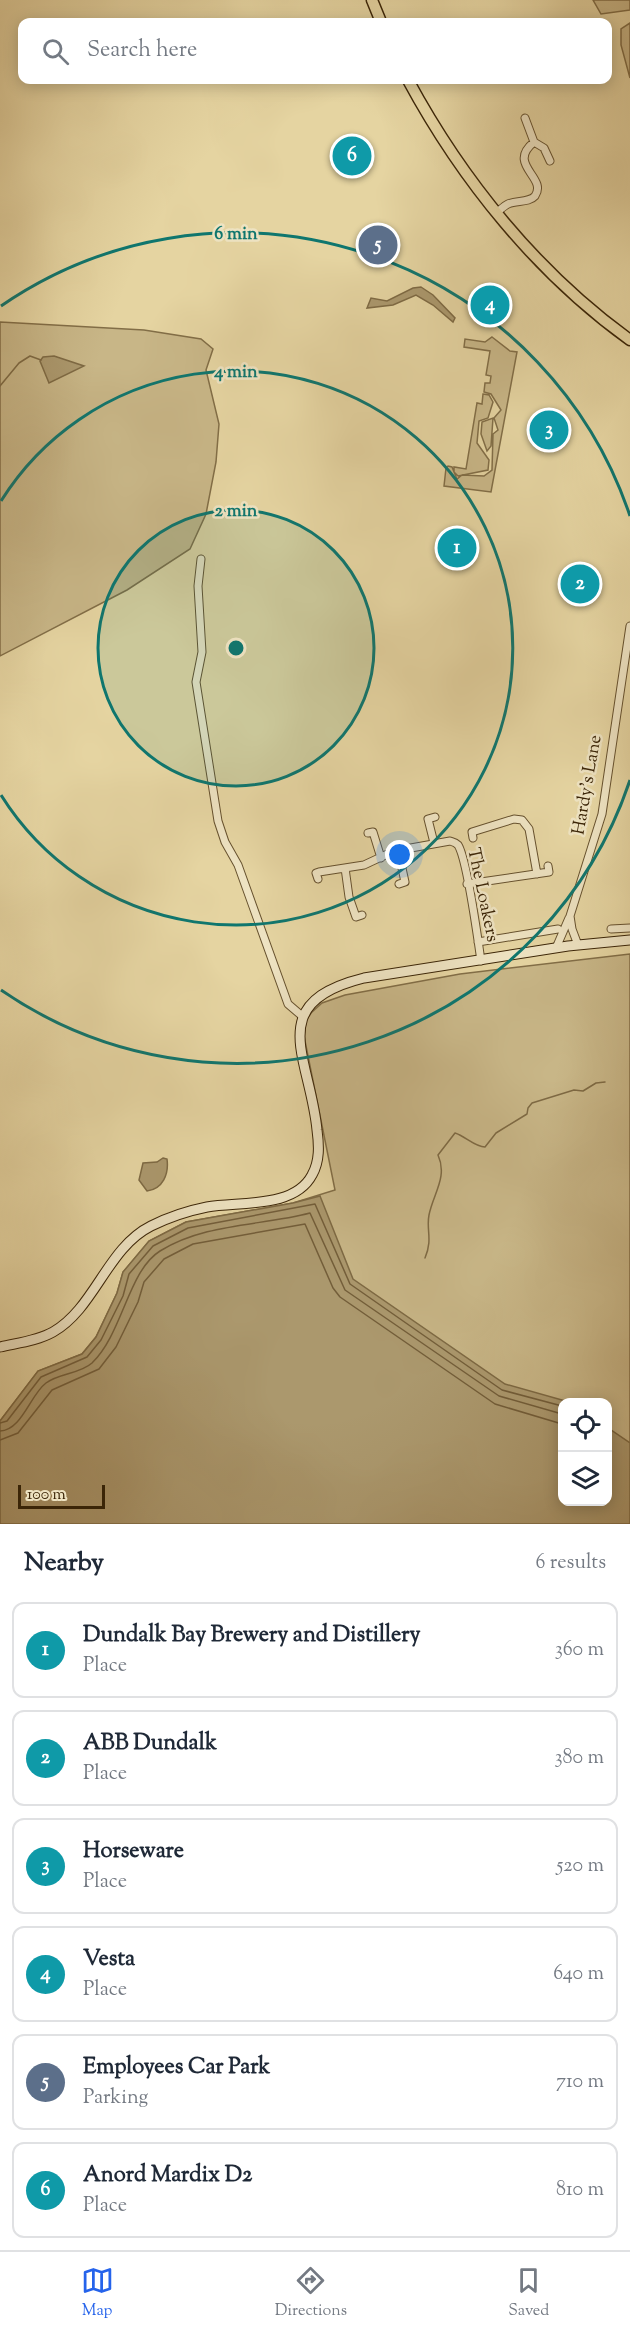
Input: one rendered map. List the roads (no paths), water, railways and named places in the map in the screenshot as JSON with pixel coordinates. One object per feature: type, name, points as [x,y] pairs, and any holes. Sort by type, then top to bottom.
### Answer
[{"type":"main road","points":[[372,0],[379,18]]},
{"type":"main road","points":[[410,84],[445,143],[496,213],[551,273],[630,340]]},
{"type":"main road","points":[[0,1347],[29,1340],[53,1331],[63,1324],[130,1240],[140,1232],[164,1220],[194,1210],[277,1198],[293,1193],[312,1177],[317,1164],[318,1138],[299,1034],[302,1016],[313,1000],[349,982],[556,948],[628,940]]},
{"type":"street","points":[[525,118],[534,142],[544,148],[550,160]]},
{"type":"street","points":[[496,213],[508,204],[534,197],[538,187],[523,157],[524,151],[534,142]]},
{"type":"street","points":[[201,559],[198,586],[202,652],[196,682],[218,821],[225,842],[238,865],[288,1004],[302,1016]]},
{"type":"street","name":"Hardy's Lane","points":[[556,948],[570,916],[602,814],[630,626]]},
{"type":"street","points":[[434,843],[428,819],[435,817]]},
{"type":"street","points":[[473,838],[472,832],[514,819],[522,820],[529,829],[537,873]]},
{"type":"street","points":[[368,833],[373,832],[381,858]]},
{"type":"street","name":"The Loakers","points":[[318,879],[316,873],[364,865],[398,850],[450,841],[458,846],[481,961]]},
{"type":"street","points":[[398,850],[405,882],[399,884]]},
{"type":"street","points":[[467,884],[549,872],[548,866]]},
{"type":"street","points":[[345,868],[352,907],[356,917],[362,915]]},
{"type":"street","points":[[570,916],[578,945]]},
{"type":"street","points":[[611,929],[629,928],[628,940]]},
{"type":"street","points":[[478,942],[558,929]]},
{"type":"water","points":[[421,287],[433,295],[455,318],[453,322],[433,305],[416,295],[393,305],[367,308],[371,298],[387,301],[413,288]]},
{"type":"water","points":[[54,356],[84,366],[49,383],[40,361],[43,357]]},
{"type":"water","points":[[163,1158],[167,1159],[164,1180],[153,1190],[147,1191],[139,1180],[143,1163],[157,1162]]},
{"type":"water","points":[[320,1196],[353,1279],[505,1384],[558,1399],[558,1506],[612,1506],[612,1431],[630,1443],[630,1524],[0,1524],[0,1421],[38,1371],[82,1354],[96,1337],[117,1293],[123,1272],[149,1241],[186,1222]]},
{"type":"waterway","points":[[0,386],[19,363],[30,356],[41,360]]},
{"type":"waterway","points":[[425,1258],[429,1245],[428,1220],[441,1178],[441,1163],[438,1155],[455,1133],[485,1147],[496,1133],[527,1114],[532,1103],[574,1090],[583,1091],[596,1083],[605,1082]]},
{"type":"place","name":"Anord Mardix D2","points":[[352,156]]},
{"type":"place","name":"Employees Car Park","points":[[378,245]]},
{"type":"place","name":"Vesta","points":[[490,305]]},
{"type":"place","name":"Horseware","points":[[549,430]]},
{"type":"place","name":"Dundalk Bay Brewery and Distillery","points":[[457,548]]},
{"type":"place","name":"ABB Dundalk","points":[[580,584]]}]
